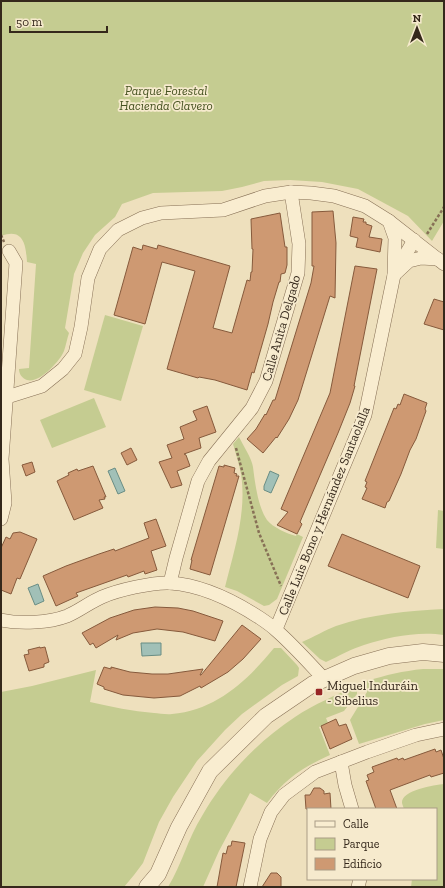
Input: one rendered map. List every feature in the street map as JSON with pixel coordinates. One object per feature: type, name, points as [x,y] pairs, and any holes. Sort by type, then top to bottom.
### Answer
[{"type":"street","points":[[7,397],[42,386],[63,369],[75,354],[81,327],[88,278],[100,249],[118,230],[142,218],[160,213],[223,210],[265,196],[291,192],[334,196],[365,206],[389,221],[441,262]]},
{"type":"street","name":"Calle Anita Delgado","points":[[170,583],[198,481],[209,461],[252,408],[266,381],[298,273],[299,244],[291,192]]},
{"type":"street","name":"Calle Luis Bono y Hernández Santaolalla","points":[[276,629],[365,415],[394,275],[395,238],[389,221]]},
{"type":"street","points":[[395,255],[414,240]]},
{"type":"street","name":"Calle Luis Bono y Hernández Santaolalla","points":[[394,275],[414,240]]},
{"type":"street","points":[[1,519],[5,504],[2,459],[3,430],[7,397],[16,263],[9,251]]},
{"type":"street","points":[[394,275],[409,261],[421,258],[441,262]]},
{"type":"street","points":[[1,620],[26,623],[67,616],[95,600],[118,591],[170,583],[201,589],[230,600],[276,629],[324,679]]},
{"type":"street","points":[[147,887],[158,874],[179,826],[210,771],[266,716],[313,684],[354,666],[388,656],[423,652],[444,654]]},
{"type":"street","points":[[250,887],[260,839],[271,812],[284,795],[315,772],[416,735],[444,729]]},
{"type":"street","points":[[341,762],[345,785],[352,808]]},
{"type":"path","points":[[414,240],[444,208]]},
{"type":"path","points":[[235,442],[259,533],[282,588]]},
{"type":"green space","name":"Parque Forestal Hacienda Clavero","points":[[1,1],[444,1],[444,221],[432,241],[408,216],[358,189],[322,182],[290,180],[264,181],[222,191],[153,193],[122,204],[115,217],[95,235],[83,253],[74,274],[65,328],[69,333],[62,355],[54,366],[43,375],[37,379],[27,380],[22,377],[19,369],[29,368],[36,264],[27,262],[26,250],[19,236],[9,234],[1,236]]},
{"type":"green space","points":[[105,315],[143,326],[121,401],[84,390]]},
{"type":"green space","points":[[94,398],[106,427],[52,448],[40,420]]},
{"type":"green space","points":[[239,437],[252,464],[259,502],[267,520],[276,528],[296,536],[297,534],[303,537],[277,599],[269,605],[264,606],[237,591],[225,587],[236,545],[241,517],[241,474],[233,444]]},
{"type":"green space","points":[[438,510],[444,511],[444,549],[436,548]]},
{"type":"green space","points":[[444,609],[444,635],[414,634],[383,640],[354,648],[326,662],[320,659],[302,642],[328,629],[349,622],[403,612]]},
{"type":"green space","points":[[274,648],[281,648],[297,665],[299,668],[298,676],[282,685],[242,714],[225,730],[197,761],[173,797],[159,822],[143,863],[124,887],[1,887],[1,692],[96,670],[90,702],[138,711],[172,714],[203,707],[229,692],[253,672]]},
{"type":"green space","points":[[423,669],[444,669],[444,720],[425,724],[359,744],[350,720],[367,692],[367,681]]},
{"type":"green space","points":[[357,685],[357,694],[344,711],[326,718],[328,723],[319,727],[330,755],[295,774],[274,794],[267,803],[250,793],[219,851],[203,887],[168,887],[197,824],[221,787],[243,761],[268,737],[302,712]]},
{"type":"green space","points":[[444,784],[444,887],[411,887],[412,880],[437,880],[437,808],[404,808],[402,803],[403,798],[419,789]]},
{"type":"water","points":[[115,468],[125,491],[118,494],[108,471]]},
{"type":"water","points":[[270,471],[279,475],[271,493],[264,490],[264,486]]},
{"type":"water","points":[[38,584],[44,601],[35,605],[28,588]]},
{"type":"water","points":[[141,643],[161,643],[161,655],[142,656]]},
{"type":"building","points":[[333,211],[336,243],[335,298],[330,296],[298,400],[289,419],[277,438],[276,437],[263,453],[247,439],[256,429],[265,414],[266,415],[273,400],[275,400],[311,283],[314,266],[312,266],[312,212]]},
{"type":"building","points":[[280,213],[285,247],[287,247],[287,265],[285,273],[281,274],[254,373],[252,372],[247,390],[215,380],[198,378],[167,369],[195,271],[162,262],[145,324],[114,315],[133,247],[142,250],[143,245],[157,249],[158,245],[230,266],[213,328],[232,333],[247,280],[250,281],[252,272],[253,249],[251,219]]},
{"type":"building","points":[[353,217],[364,219],[363,222],[366,222],[366,224],[372,226],[369,237],[382,239],[380,252],[356,247],[358,238],[350,236]]},
{"type":"building","points":[[355,266],[377,269],[355,386],[338,433],[300,522],[302,524],[297,534],[277,525],[288,512],[281,509],[330,393]]},
{"type":"building","points":[[434,299],[444,302],[444,330],[424,324]]},
{"type":"building","points":[[404,394],[427,403],[425,409],[426,411],[416,439],[385,508],[362,499],[367,488],[365,487],[367,482],[365,481],[394,408],[396,409],[398,404],[400,405]]},
{"type":"building","points":[[207,406],[216,432],[199,438],[201,448],[184,454],[186,455],[190,466],[177,471],[182,485],[171,488],[159,462],[172,458],[167,445],[184,439],[180,427],[197,420],[193,411]]},
{"type":"building","points":[[131,448],[137,460],[127,465],[121,453]]},
{"type":"building","points":[[32,462],[35,472],[26,476],[22,465]]},
{"type":"building","points":[[224,465],[235,468],[234,473],[237,474],[236,476],[239,476],[210,575],[190,569],[191,560],[219,466],[224,467]]},
{"type":"building","points":[[93,466],[106,497],[104,497],[105,499],[99,500],[103,508],[74,520],[57,481],[69,475],[68,473],[77,469],[78,471]]},
{"type":"building","points":[[156,519],[166,546],[151,551],[157,570],[145,574],[144,571],[128,577],[127,575],[76,593],[78,596],[56,606],[43,576],[99,554],[114,549],[115,551],[149,538],[144,523]]},
{"type":"building","points":[[20,532],[37,539],[20,579],[17,578],[11,594],[1,590],[1,548],[6,537],[10,539],[13,533]]},
{"type":"building","points":[[342,534],[420,566],[408,598],[328,566]]},
{"type":"building","points":[[155,607],[178,608],[193,611],[223,621],[215,641],[183,632],[157,629],[133,633],[116,640],[118,635],[96,648],[93,643],[90,645],[82,633],[110,618],[134,610]]},
{"type":"building","points":[[242,625],[261,639],[243,659],[228,672],[201,688],[200,686],[180,696],[154,698],[123,695],[104,689],[104,687],[97,684],[104,667],[152,674],[168,674],[203,669],[201,675]]},
{"type":"building","points":[[45,647],[49,662],[44,664],[44,667],[29,671],[24,655],[29,654],[28,650]]},
{"type":"building","points":[[336,719],[339,726],[346,724],[352,739],[330,749],[321,726]]},
{"type":"building","points":[[435,749],[436,752],[441,750],[444,759],[444,773],[431,777],[430,775],[390,790],[397,808],[376,808],[366,781],[369,780],[367,775],[374,772],[372,767],[397,758],[398,760],[403,758],[404,760]]},
{"type":"building","points":[[314,788],[320,788],[324,791],[324,794],[330,793],[331,808],[306,809],[305,795],[310,795]]},
{"type":"building","points":[[232,841],[245,843],[236,887],[217,887],[223,853],[226,854],[228,846],[231,846]]},
{"type":"building","points":[[271,873],[277,873],[281,877],[281,887],[262,887]]},
{"type":"place","name":"Miguel Induráin - Sibelius","points":[[319,692]]}]
